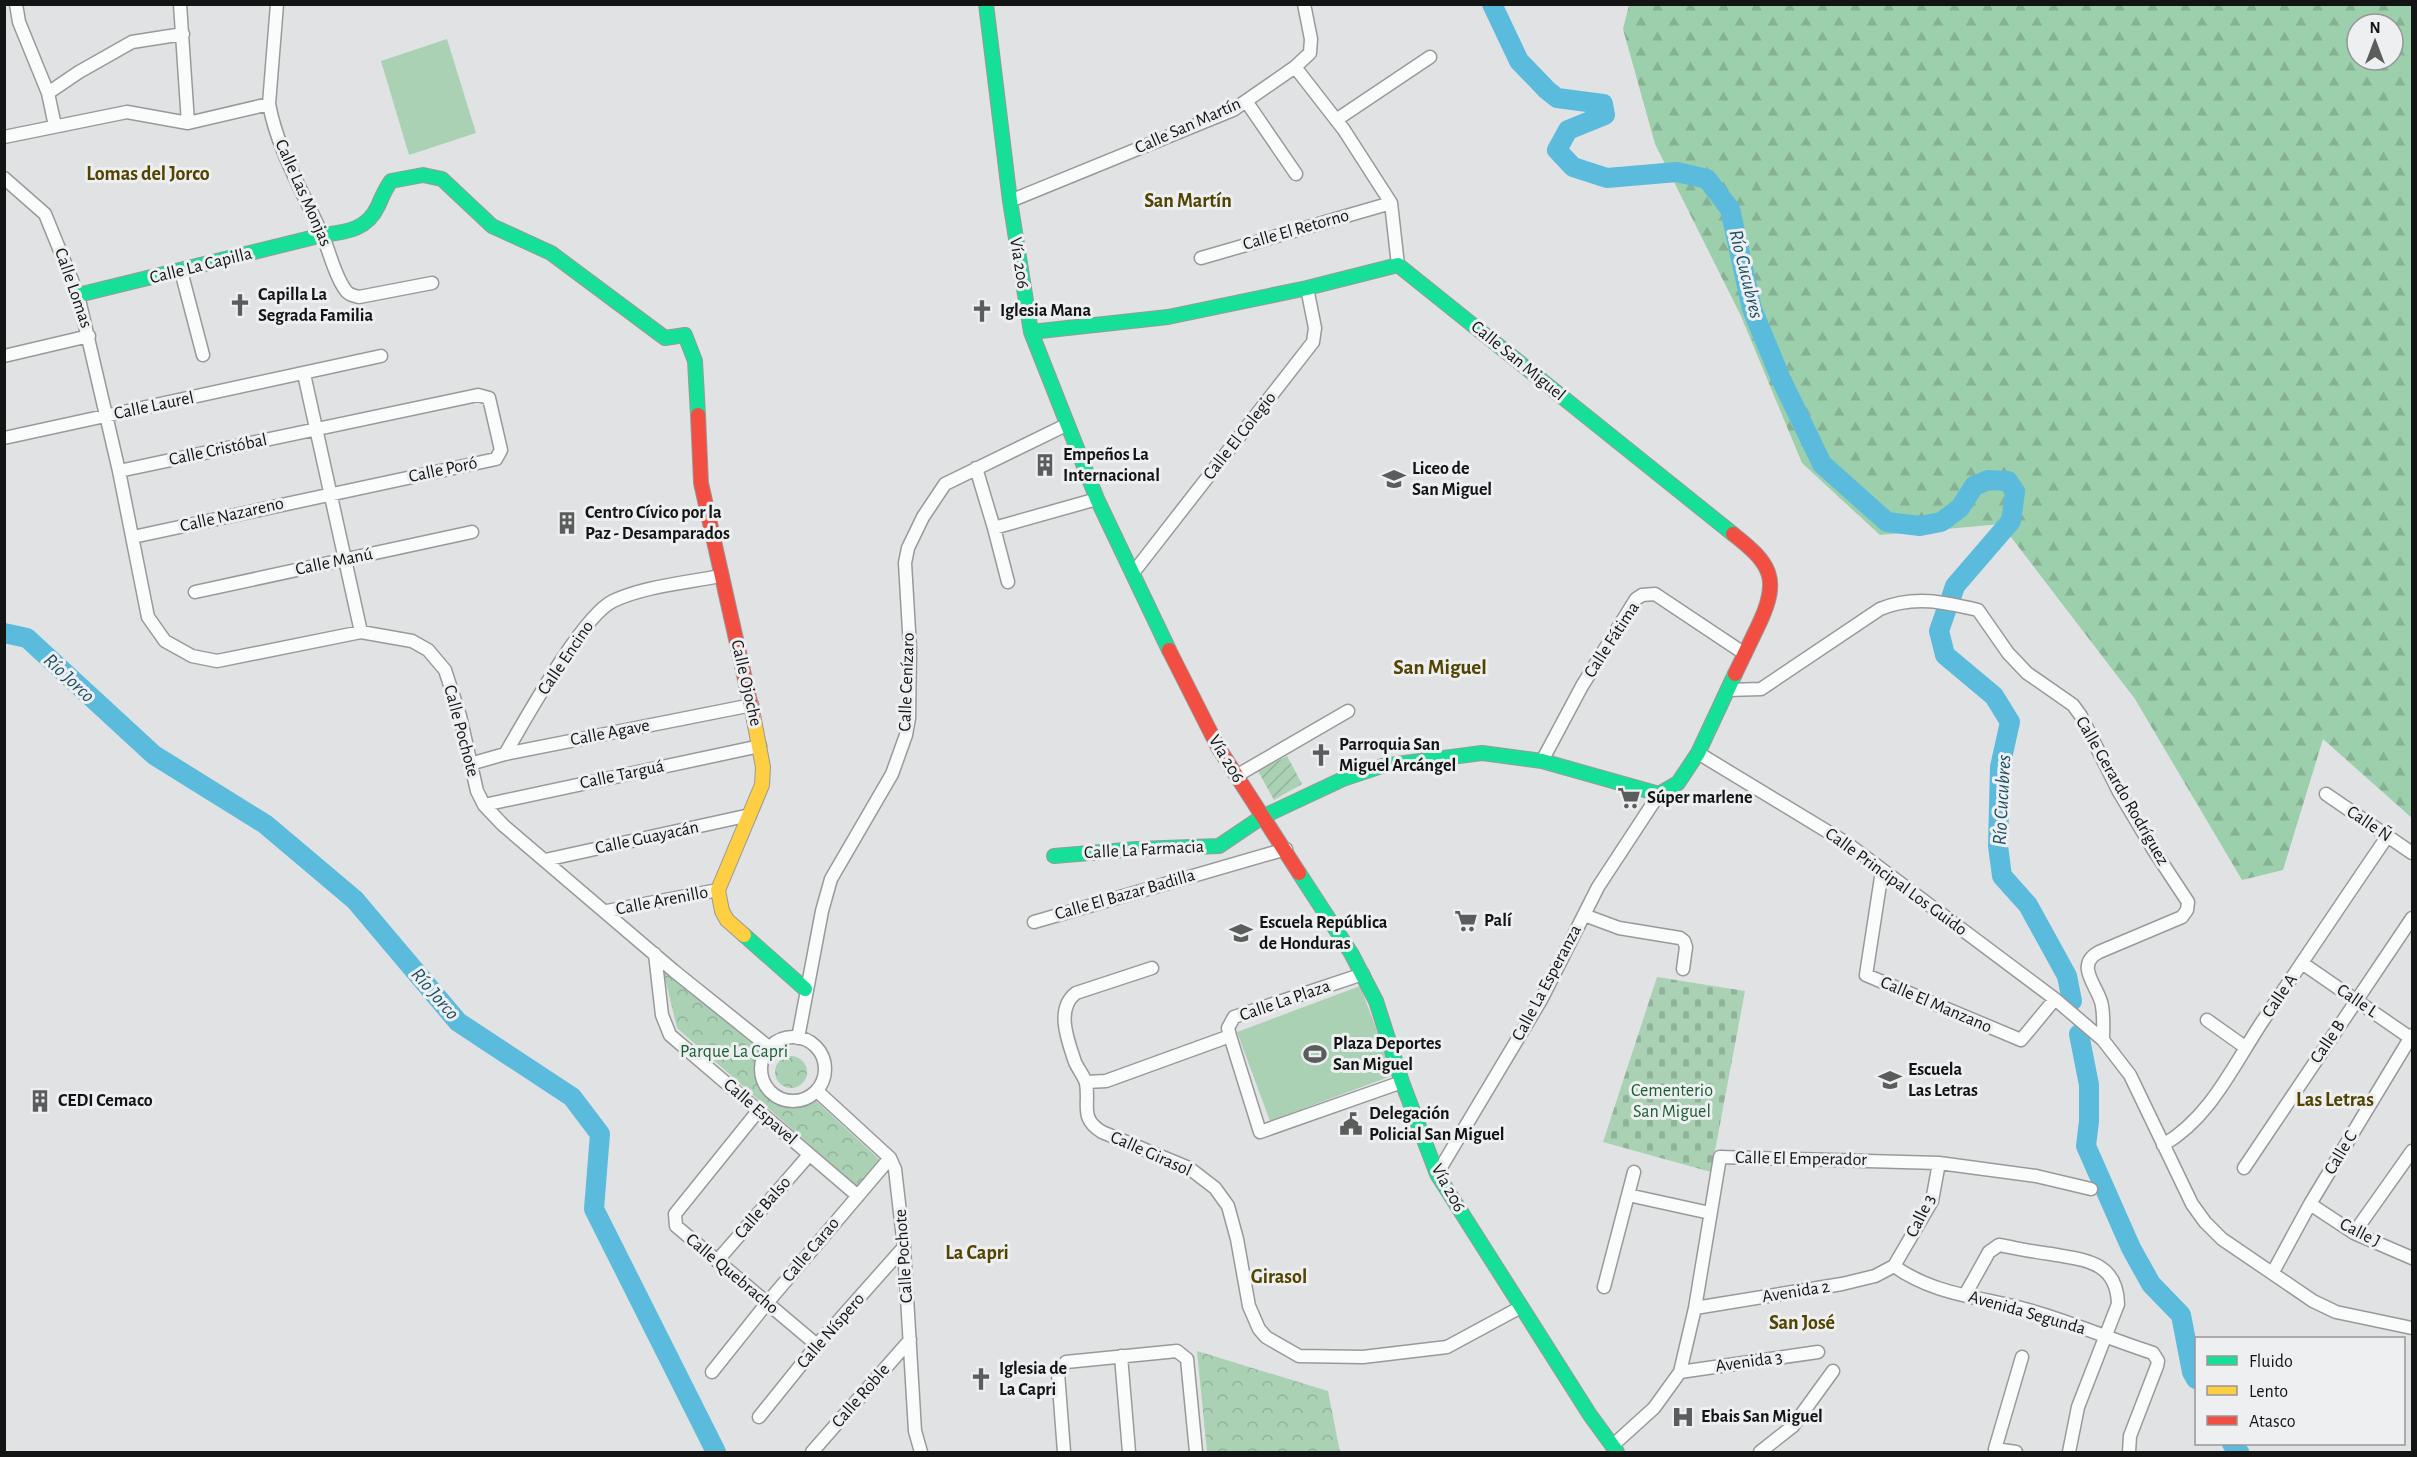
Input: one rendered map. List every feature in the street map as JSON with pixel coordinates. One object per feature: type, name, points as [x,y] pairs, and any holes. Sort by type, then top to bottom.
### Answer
[{"type":"street","points":[[16,4],[19,22],[48,93],[55,126]]},
{"type":"street","points":[[180,4],[188,123]]},
{"type":"street","name":"Calle Las Monjas","points":[[277,4],[269,104],[272,120],[297,185],[323,236],[343,287],[349,295],[359,297],[432,283]]},
{"type":"street","name":"Vía 206","points":[[987,4],[1010,201],[1031,332],[1097,499],[1192,697],[1236,776],[1286,849],[1363,974],[1376,1001],[1402,1082],[1437,1174],[1615,1449]]},
{"type":"street","name":"Calle San Martín","points":[[1010,201],[1233,110],[1295,67],[1310,53],[1311,39],[1304,4]]},
{"type":"street","points":[[48,93],[79,72],[132,42],[183,34]]},
{"type":"street","points":[[1336,120],[1430,57]]},
{"type":"street","points":[[1031,332],[1168,317],[1307,288],[1398,265],[1391,203],[1336,120],[1295,67]]},
{"type":"street","points":[[1246,101],[1296,174]]},
{"type":"street","points":[[4,137],[127,112],[188,123],[269,104]]},
{"type":"street","name":"Calle La Capilla","points":[[78,295],[323,236],[357,230],[371,220],[383,190],[391,181],[432,176],[442,179],[491,225],[502,232],[533,242],[549,251],[587,278],[628,313],[665,338],[685,335]]},
{"type":"street","name":"Calle Lomas","points":[[4,178],[45,214],[78,295],[107,416]]},
{"type":"street","name":"Calle El Retorno","points":[[1201,258],[1391,203]]},
{"type":"street","name":"Calle San Miguel","points":[[1398,265],[1752,549],[1768,567],[1772,580],[1772,593],[1698,753]]},
{"type":"street","points":[[181,271],[203,355]]},
{"type":"street","name":"Calle El Colegio","points":[[1133,573],[1313,342],[1315,328],[1307,288]]},
{"type":"street","name":"Calle Ojoche","points":[[685,335],[695,361],[701,483],[720,576],[752,705],[763,767],[762,784],[717,890]]},
{"type":"street","points":[[4,356],[89,336]]},
{"type":"street","name":"Calle Laurel","points":[[4,438],[381,356]]},
{"type":"street","points":[[304,374],[361,632]]},
{"type":"street","name":"Calle Poró","points":[[317,428],[478,395],[489,399],[501,450],[496,459],[331,493]]},
{"type":"street","name":"Calle Pochote","points":[[107,416],[148,617],[165,641],[192,656],[217,662],[361,632],[412,641],[428,650],[445,670],[460,716],[477,791],[484,805],[503,825],[770,1048]]},
{"type":"street","name":"Calle Cenízaro","points":[[798,1038],[805,989],[831,879],[892,774],[906,735],[909,717],[910,648],[905,564],[908,548],[923,517],[945,484],[1066,425]]},
{"type":"street","name":"Calle Cristóbal","points":[[119,471],[317,428]]},
{"type":"street","points":[[976,468],[1008,582]]},
{"type":"street","name":"Calle Nazareno","points":[[133,537],[331,493]]},
{"type":"street","points":[[994,528],[1097,499]]},
{"type":"street","name":"Calle Manú","points":[[195,592],[472,532]]},
{"type":"street","name":"Calle Encino","points":[[505,754],[550,680],[598,611],[611,602],[631,594],[720,576]]},
{"type":"street","name":"Calle Fátima","points":[[1542,761],[1582,686],[1636,599],[1655,594],[1745,654]]},
{"type":"street","name":"Calle Gerardo Rodríguez","points":[[1727,690],[1761,689],[1880,609],[1898,602],[1942,602],[1978,610],[2008,653],[2027,674],[2073,705],[2081,716],[2125,801],[2188,902],[2187,910],[2182,917],[2099,952],[2090,959],[2087,964],[2088,975],[2102,1004],[2103,1040]]},
{"type":"street","name":"Calle Agave","points":[[470,764],[505,754],[752,705]]},
{"type":"street","points":[[1236,776],[1348,711]]},
{"type":"street","name":"Calle Targuá","points":[[484,805],[760,746]]},
{"type":"street","points":[[1262,817],[1343,779],[1382,766],[1482,753],[1542,761],[1659,794],[1678,783],[1698,753]]},
{"type":"street","name":"Calle Principal Los Guido","points":[[1698,753],[1848,844],[2055,999],[2103,1040],[2130,1075],[2192,1204],[2205,1222],[2222,1239],[2313,1301],[2336,1312],[2412,1328]]},
{"type":"street","name":"Calle La Esperanza","points":[[1437,1174],[1541,1000],[1598,887],[1659,794]]},
{"type":"street","name":"Calle Ñ","points":[[2325,794],[2412,853]]},
{"type":"street","name":"Calle Guayacán","points":[[545,860],[750,815]]},
{"type":"street","name":"Calle La Farmacia","points":[[1054,856],[1137,849],[1219,846],[1262,817]]},
{"type":"street","name":"Calle A","points":[[2163,1145],[2181,1134],[2208,1107],[2245,1047],[2386,837]]},
{"type":"street","name":"Calle El Bazar Badilla","points":[[1034,922],[1286,849]]},
{"type":"street","name":"Calle El Manzano","points":[[1882,871],[1866,975],[2021,1040],[2055,999]]},
{"type":"street","points":[[717,890],[722,911],[727,920],[805,989]]},
{"type":"street","name":"Calle Arenillo","points":[[607,911],[717,890]]},
{"type":"street","points":[[1584,915],[1619,928],[1680,938],[1686,946],[1683,969]]},
{"type":"street","name":"Calle B","points":[[2244,1168],[2412,918]]},
{"type":"street","name":"Calle Espavel","points":[[655,954],[662,1015],[670,1035],[858,1196]]},
{"type":"street","name":"Calle L","points":[[2302,963],[2412,1037]]},
{"type":"street","name":"Calle Girasol","points":[[1152,968],[1076,993],[1069,998],[1063,1015],[1076,1063],[1086,1082],[1088,1118],[1094,1127],[1189,1168],[1215,1188],[1228,1206],[1237,1239],[1249,1306],[1259,1329],[1266,1337],[1299,1356],[1363,1358],[1447,1347],[1521,1307]]},
{"type":"street","name":"Calle La Plaza","points":[[1086,1082],[1106,1081],[1230,1036],[1228,1028],[1234,1017],[1363,974]]},
{"type":"street","points":[[2208,1020],[2245,1047]]},
{"type":"street","points":[[1230,1036],[1260,1132],[1402,1082]]},
{"type":"street","name":"Calle C","points":[[2272,1272],[2310,1204],[2412,1037]]},
{"type":"street","points":[[788,1038],[798,1038],[808,1041],[817,1048],[823,1057],[825,1068],[824,1078],[818,1091],[802,1100],[792,1101],[773,1094],[766,1086],[762,1077],[764,1056],[770,1048],[788,1038]]},
{"type":"street","points":[[818,1091],[890,1158]]},
{"type":"street","name":"Calle Quebracho","points":[[758,1111],[675,1214],[676,1226],[818,1346]]},
{"type":"street","points":[[2354,1233],[2412,1151]]},
{"type":"street","name":"Calle Balso","points":[[717,1261],[809,1155]]},
{"type":"street","name":"Calle El Emperador","points":[[1615,1449],[1654,1408],[1680,1372],[1695,1308],[1720,1157],[1939,1163],[2036,1176],[2091,1189]]},
{"type":"street","name":"Calle Pochote","points":[[890,1158],[897,1179],[904,1247],[915,1431],[921,1452]]},
{"type":"street","name":"Calle Carao","points":[[712,1372],[767,1303],[890,1158]]},
{"type":"street","name":"Calle 3","points":[[1894,1266],[1932,1201],[1939,1163]]},
{"type":"street","points":[[1604,1287],[1634,1172]]},
{"type":"street","points":[[1628,1195],[1710,1213]]},
{"type":"street","name":"Calle J","points":[[2310,1204],[2354,1233],[2412,1258]]},
{"type":"street","points":[[1965,1295],[1994,1246],[1999,1245],[2088,1260],[2105,1271],[2117,1290],[2118,1304],[2107,1338],[2078,1407],[2069,1452]]},
{"type":"street","name":"Calle Níspero","points":[[759,1417],[904,1247]]},
{"type":"street","name":"Avenida Segunda","points":[[1894,1266],[1905,1274],[1943,1292],[2031,1311],[2154,1353],[2158,1361],[2130,1436],[2129,1452]]},
{"type":"street","name":"Avenida 2","points":[[1695,1308],[1842,1284],[1875,1276],[1894,1266]]},
{"type":"street","name":"Calle Roble","points":[[812,1452],[910,1340]]},
{"type":"street","points":[[1064,1452],[1058,1373],[1066,1362],[1177,1351],[1187,1359],[1196,1452]]},
{"type":"street","name":"Avenida 3","points":[[1680,1372],[1818,1352]]},
{"type":"street","points":[[1121,1356],[1130,1452]]},
{"type":"street","points":[[2016,1452],[1995,1449],[2022,1357]]},
{"type":"street","points":[[1760,1452],[1793,1426],[1833,1371]]},
{"type":"green space","points":[[1629,5],[2412,5],[2412,818],[2323,739],[2283,870],[2242,880],[2135,699],[2001,524],[1880,535],[1802,463],[1741,316],[1655,144],[1623,29]]},
{"type":"green space","points":[[447,39],[476,133],[409,155],[381,61]]},
{"type":"green space","points":[[1287,756],[1302,784],[1274,800],[1258,771]]},
{"type":"green space","name":"Parque La Capri","points":[[663,970],[761,1050],[758,1077],[768,1097],[777,1103],[788,1105],[801,1105],[815,1100],[882,1162],[859,1188],[677,1028]]},
{"type":"green space","name":"Cementerio San Miguel","points":[[1657,977],[1745,991],[1711,1172],[1603,1142]]},
{"type":"green space","name":"Plaza Deportes San Miguel","points":[[1360,986],[1394,1075],[1270,1121],[1237,1032]]},
{"type":"green space","points":[[791,1056],[802,1061],[807,1072],[802,1083],[791,1088],[780,1083],[775,1072],[780,1061]]},
{"type":"green space","points":[[1197,1351],[1328,1391],[1340,1452],[1207,1452]]},
{"type":"waterway","name":"Río Cucubres","points":[[1492,4],[1519,61],[1547,90],[1557,98],[1603,104],[1605,115],[1568,130],[1557,150],[1573,167],[1607,178],[1677,172],[1707,179],[1730,209],[1752,309],[1781,379],[1822,464],[1887,522],[1920,526],[1941,522],[1960,508],[1974,486],[1988,480],[2008,481],[2015,492],[2011,521],[1955,586],[1951,598]]},
{"type":"waterway","name":"Río Cucubres","points":[[1947,608],[1939,631],[1945,655],[1994,696],[2010,722],[2000,767],[1998,846],[2002,876],[2028,905],[2067,976],[2072,1001]]},
{"type":"waterway","name":"Río Jorco","points":[[4,633],[27,638],[154,755],[265,824],[355,900],[458,1022],[572,1097],[600,1134],[594,1209],[716,1452]]},
{"type":"waterway","name":"Río Cucubres","points":[[2079,1034],[2089,1085],[2086,1146],[2131,1248],[2151,1284],[2181,1315],[2195,1377]]},
{"type":"waterway","name":"Río Cucubres","points":[[2233,1445],[2239,1452]]},
{"type":"traffic: fast","points":[[986,4],[1010,201],[1031,332],[1097,499],[1169,650]]},
{"type":"traffic: fast","points":[[78,295],[355,228],[362,225],[373,214],[391,181],[423,175],[442,179],[492,226],[551,253],[665,338],[685,335],[695,361],[698,415]]},
{"type":"traffic: fast","points":[[1031,332],[1168,317],[1307,288],[1398,265],[1733,534]]},
{"type":"traffic: fast","points":[[1054,856],[1137,849],[1219,846],[1262,817],[1343,779],[1382,766],[1482,753],[1542,761],[1659,794],[1678,783],[1698,753],[1735,674]]},
{"type":"traffic: fast","points":[[1299,873],[1351,953],[1376,1001],[1402,1082],[1437,1174],[1590,1415],[1617,1452]]},
{"type":"traffic: fast","points":[[744,935],[805,989]]},
{"type":"traffic: slow","points":[[744,935],[727,920],[722,911],[718,890],[762,785],[763,767],[753,715]]},
{"type":"traffic: jam","points":[[698,415],[701,483],[753,715]]},
{"type":"traffic: jam","points":[[1733,534],[1746,544],[1763,563],[1770,583],[1766,608],[1735,674]]},
{"type":"traffic: jam","points":[[1169,650],[1218,747],[1299,873]]},
{"type":"place","name":"Capilla La Segrada Familia","points":[[240,305]]},
{"type":"place","name":"Iglesia Mana","points":[[982,311]]},
{"type":"place","name":"Empeños La Internacional","points":[[1045,465]]},
{"type":"place","name":"Liceo de San Miguel","points":[[1394,479]]},
{"type":"place","name":"Centro Cívico por la Paz - Desamparados","points":[[567,523]]},
{"type":"place","name":"Parroquia San Miguel Arcángel","points":[[1321,755]]},
{"type":"place","name":"Súper marlene","points":[[1629,798]]},
{"type":"place","name":"Palí","points":[[1466,921]]},
{"type":"place","name":"Escuela República de Honduras","points":[[1241,933]]},
{"type":"place","name":"Plaza Deportes San Miguel","points":[[1315,1054]]},
{"type":"place","name":"Escuela Las Letras","points":[[1890,1080]]},
{"type":"place","name":"CEDI Cemaco","points":[[40,1101]]},
{"type":"place","name":"Delegación Policial San Miguel","points":[[1351,1124]]},
{"type":"place","name":"Iglesia de La Capri","points":[[981,1379]]},
{"type":"place","name":"Ebais San Miguel","points":[[1683,1417]]},
{"type":"district","name":"Lomas del Jorco","points":[[148,174]]},
{"type":"district","name":"San Martín","points":[[1188,201]]},
{"type":"district","name":"San Miguel","points":[[1440,667]]},
{"type":"district","name":"Las Letras","points":[[2335,1100]]},
{"type":"district","name":"La Capri","points":[[977,1253]]},
{"type":"district","name":"Girasol","points":[[1279,1277]]},
{"type":"district","name":"San José","points":[[1802,1323]]}]
